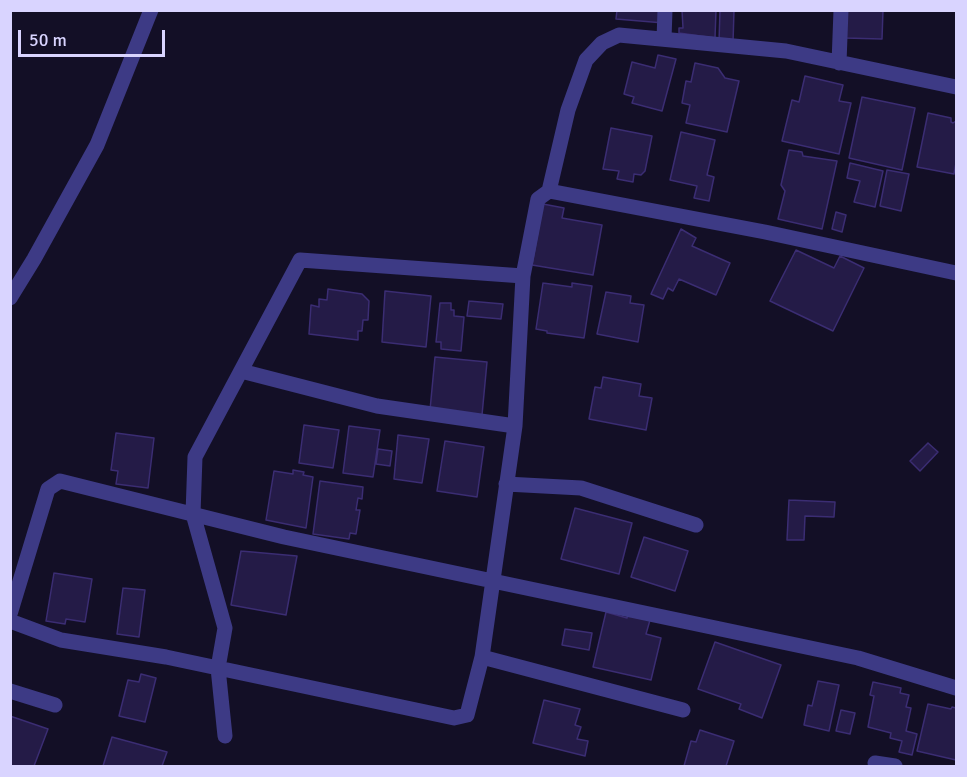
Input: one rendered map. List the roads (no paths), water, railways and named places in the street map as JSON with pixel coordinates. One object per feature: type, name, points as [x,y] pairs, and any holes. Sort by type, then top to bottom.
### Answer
[{"type":"street","points":[[10,298],[97,145],[151,10]]},
{"type":"street","points":[[664,39],[665,10]]},
{"type":"street","points":[[839,63],[841,10]]},
{"type":"street","points":[[10,621],[61,640],[166,657],[454,718],[467,715],[482,657],[515,426],[523,276],[538,199],[549,191],[568,110],[586,60],[602,43],[619,35],[786,51],[957,87]]},
{"type":"street","points":[[549,191],[765,232],[957,273]]},
{"type":"street","points":[[225,736],[218,668],[225,628],[193,514],[195,458],[300,260],[523,276]]},
{"type":"street","points":[[241,371],[377,406],[515,426]]},
{"type":"street","points":[[10,614],[48,489],[60,481],[284,537],[858,658],[957,688]]},
{"type":"street","points":[[506,484],[581,488],[696,525]]},
{"type":"street","points":[[482,657],[683,710]]},
{"type":"street","points":[[10,691],[54,705]]},
{"type":"street","points":[[875,763],[894,766]]}]
